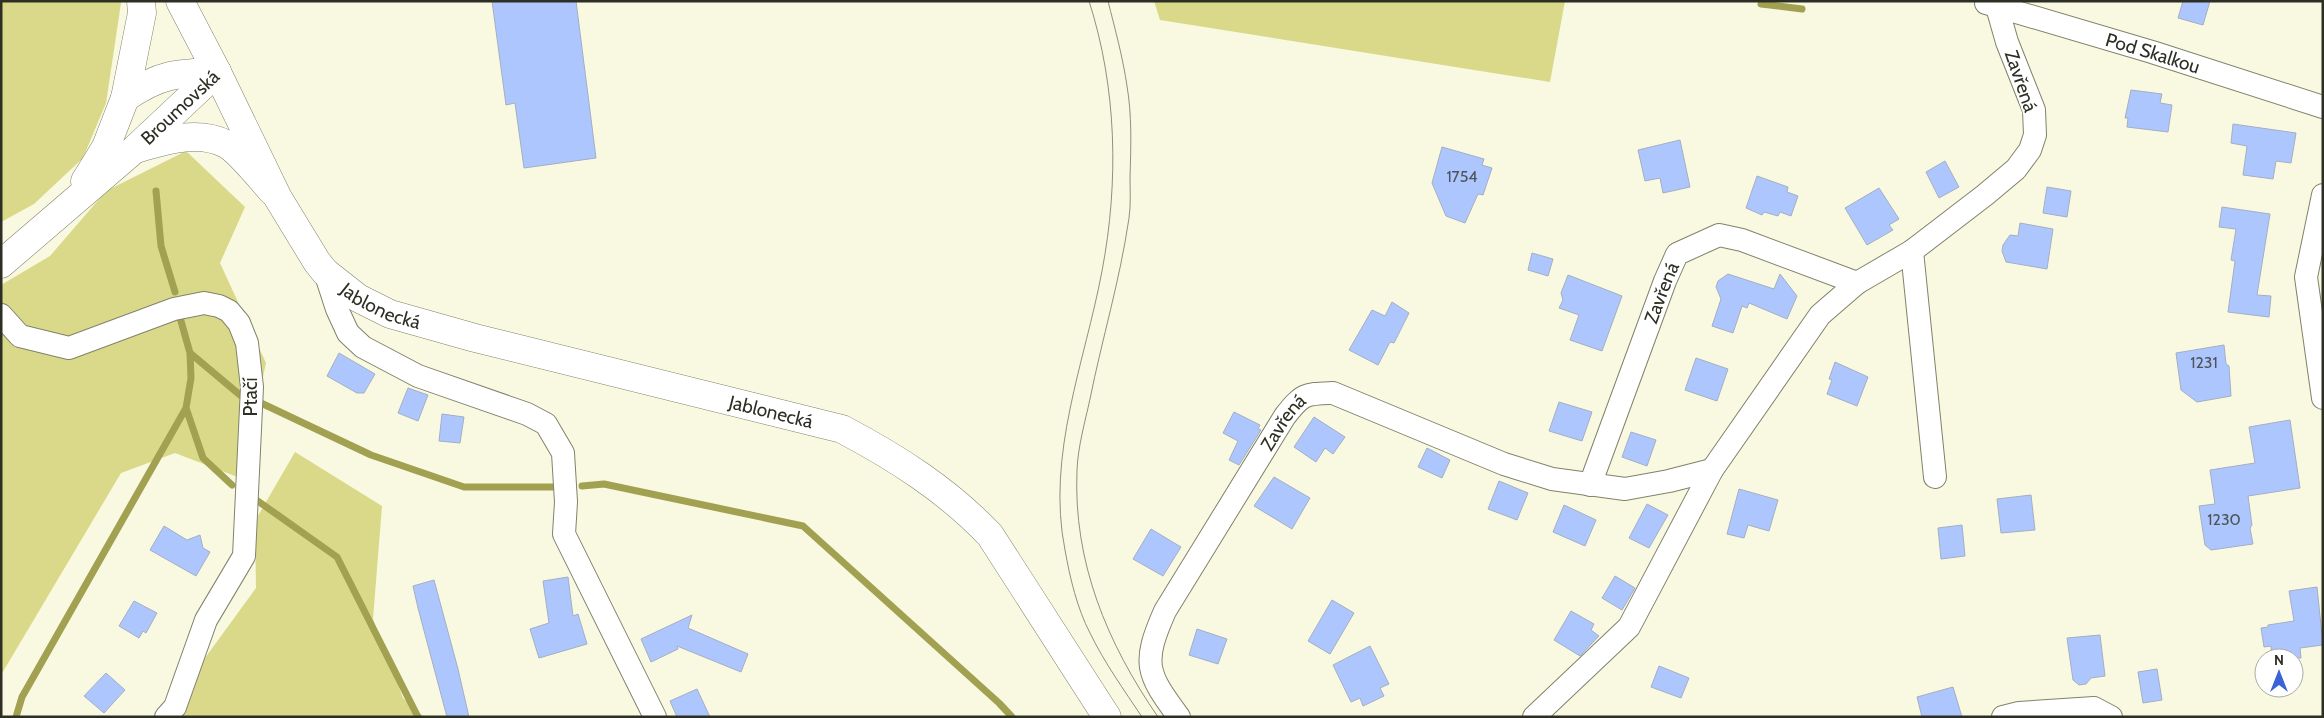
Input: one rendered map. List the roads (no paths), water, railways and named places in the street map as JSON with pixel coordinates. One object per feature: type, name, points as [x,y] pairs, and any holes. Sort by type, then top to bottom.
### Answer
[{"type":"main road","name":"Broumovská","points":[[70,204],[106,148],[125,98],[142,12],[141,1]]},
{"type":"main road","name":"Jablonecká","points":[[180,1],[217,72],[278,198],[325,272],[358,298],[390,314],[475,338],[842,429],[879,449],[933,484],[965,510],[990,535],[1107,717]]},
{"type":"main road","name":"Broumovská","points":[[125,98],[144,84],[163,77],[186,73],[217,72]]},
{"type":"main road","name":"Broumovská","points":[[1,264],[135,149],[217,72]]},
{"type":"main road","name":"Broumovská","points":[[135,149],[181,137],[207,138],[227,145],[278,198]]},
{"type":"street","name":"Pod Skalkou","points":[[1990,4],[2152,52],[2323,107]]},
{"type":"street","name":"Zavřená","points":[[1534,717],[1629,627],[1712,470],[1820,315],[1857,283],[1912,251],[2016,169],[2030,150],[2035,135],[2034,110],[1990,4]]},
{"type":"street","points":[[2323,195],[2306,277],[2323,398]]},
{"type":"street","name":"Zavřená","points":[[1590,485],[1665,281],[1677,254],[1719,235],[1742,240],[1857,283]]},
{"type":"street","points":[[1912,251],[1935,477]]},
{"type":"street","name":"Jablonecká","points":[[325,272],[348,333],[363,347],[418,376],[527,414],[546,424],[563,453],[566,502],[564,534],[655,717]]},
{"type":"street","name":"Ptačí","points":[[1,315],[20,336],[70,348],[174,309],[204,303],[219,306],[229,311],[239,323],[247,343],[252,387],[244,556],[206,620],[176,707],[166,717]]},
{"type":"street","name":"Zavřená","points":[[1178,717],[1156,687],[1149,666],[1154,635],[1165,611],[1285,416],[1298,399],[1309,394],[1333,393],[1504,464],[1552,480],[1625,489],[1669,481],[1712,470]]},
{"type":"street","points":[[2002,717],[2019,713],[2094,708],[2111,717]]},
{"type":"waterway","points":[[1761,4],[1802,9]]},
{"type":"waterway","points":[[156,191],[161,246],[175,292]]},
{"type":"waterway","points":[[179,314],[190,353],[240,395]]},
{"type":"waterway","points":[[190,353],[191,378],[186,408],[203,458],[232,485]]},
{"type":"waterway","points":[[261,403],[371,455],[464,487],[558,487]]},
{"type":"waterway","points":[[16,717],[22,697],[186,408]]},
{"type":"waterway","points":[[582,486],[604,484],[803,526],[999,703],[1012,717]]},
{"type":"waterway","points":[[255,499],[337,557],[418,717]]},
{"type":"tram line","points":[[1089,1],[1105,67],[1110,101],[1113,169],[1111,204],[1102,271],[1070,409],[1064,444],[1060,479],[1060,514],[1069,571],[1081,613],[1102,655],[1142,717]]},
{"type":"tram line","points":[[1108,1],[1129,97],[1131,131],[1130,208],[1121,264],[1080,443],[1077,470],[1077,504],[1087,569],[1097,600],[1123,660],[1158,717]]}]
